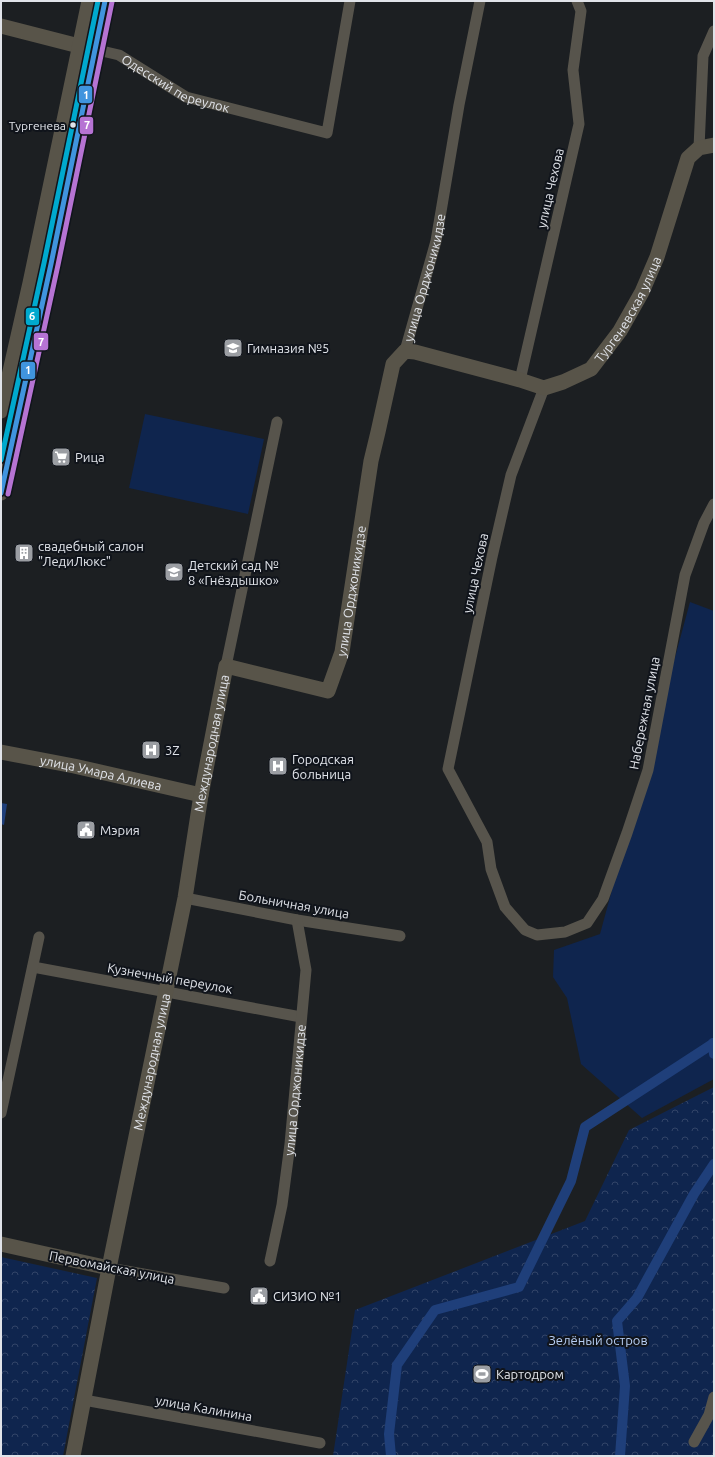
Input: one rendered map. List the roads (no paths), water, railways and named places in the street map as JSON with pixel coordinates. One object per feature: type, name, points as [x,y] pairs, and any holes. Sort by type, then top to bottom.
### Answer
[{"type":"main road","points":[[1,411],[30,283],[78,46],[89,1]]},
{"type":"main road","points":[[1,493],[51,264],[105,1]]},
{"type":"main road","name":"Одесский переулок","points":[[1,26],[78,46]]},
{"type":"main road","points":[[699,148],[714,145]]},
{"type":"main road","name":"Тургеневская улица","points":[[544,388],[563,382],[591,369],[620,331],[642,292],[657,257],[688,158],[699,148]]},
{"type":"main road","points":[[405,351],[415,352],[520,380],[544,388]]},
{"type":"main road","name":"улица Орджоникидзе","points":[[328,691],[342,652],[372,461],[383,409],[394,364],[405,351]]},
{"type":"main road","name":"Международная улица","points":[[73,1456],[109,1268],[185,898],[201,795],[226,666],[328,691]]},
{"type":"main road","name":"улица Умара Алиева","points":[[1,752],[74,766],[201,795]]},
{"type":"main road","name":"Первомайская улица","points":[[1,1244],[109,1268]]},
{"type":"street","name":"Одесский переулок","points":[[78,46],[119,55],[186,98],[327,133],[350,1]]},
{"type":"street","name":"улица Орджоникидзе","points":[[405,351],[436,241],[459,105],[480,1]]},
{"type":"street","name":"улица Чехова","points":[[520,380],[579,124],[573,70],[580,11],[577,1]]},
{"type":"street","points":[[699,148],[703,56],[714,31]]},
{"type":"street","name":"улица Чехова","points":[[544,388],[511,475],[492,557],[448,769],[487,842],[491,869],[505,907],[525,930],[537,935],[565,932],[587,923]]},
{"type":"street","name":"Международная улица","points":[[226,666],[277,422]]},
{"type":"street","name":"Набережная улица","points":[[587,923],[603,899],[628,833],[648,770],[685,575],[704,523],[714,504]]},
{"type":"street","name":"Больничная улица","points":[[185,898],[297,920],[400,936]]},
{"type":"street","name":"улица Орджоникидзе","points":[[270,1261],[282,1205],[290,1144],[306,970],[297,920]]},
{"type":"street","points":[[1,1113],[2,1099],[39,937]]},
{"type":"street","name":"Кузнечный переулок","points":[[33,968],[166,991],[301,1017]]},
{"type":"street","name":"Первомайская улица","points":[[109,1268],[224,1288]]},
{"type":"street","points":[[694,1442],[709,1415],[714,1398]]},
{"type":"street","name":"улица Калинина","points":[[84,1400],[320,1443]]},
{"type":"waterway","points":[[713,1043],[714,1054]]},
{"type":"waterway","points":[[391,1456],[389,1434],[397,1365],[435,1310],[519,1287],[571,1181],[585,1127],[714,1043]]},
{"type":"waterway","points":[[620,1456],[625,1386],[617,1321],[637,1298],[694,1194],[714,1164]]},
{"type":"place","name":"Тургенева","points":[[73,125]]},
{"type":"place","name":"Гимназия №5","points":[[233,348]]},
{"type":"place","name":"Рица","points":[[61,457]]},
{"type":"place","name":"свадебный салон \"ЛедиЛюкс\"","points":[[24,553]]},
{"type":"place","name":"Детский сад № 8 «Гнёздышко»","points":[[174,572]]},
{"type":"place","name":"3Z","points":[[151,750]]},
{"type":"place","name":"Городская больница","points":[[278,766]]},
{"type":"place","name":"Мэрия","points":[[86,830]]},
{"type":"place","name":"СИЗИО №1","points":[[259,1296]]},
{"type":"place","name":"Картодром","points":[[482,1374]]},
{"type":"park label","name":"Зелёный остров","points":[[598,1340]]}]
